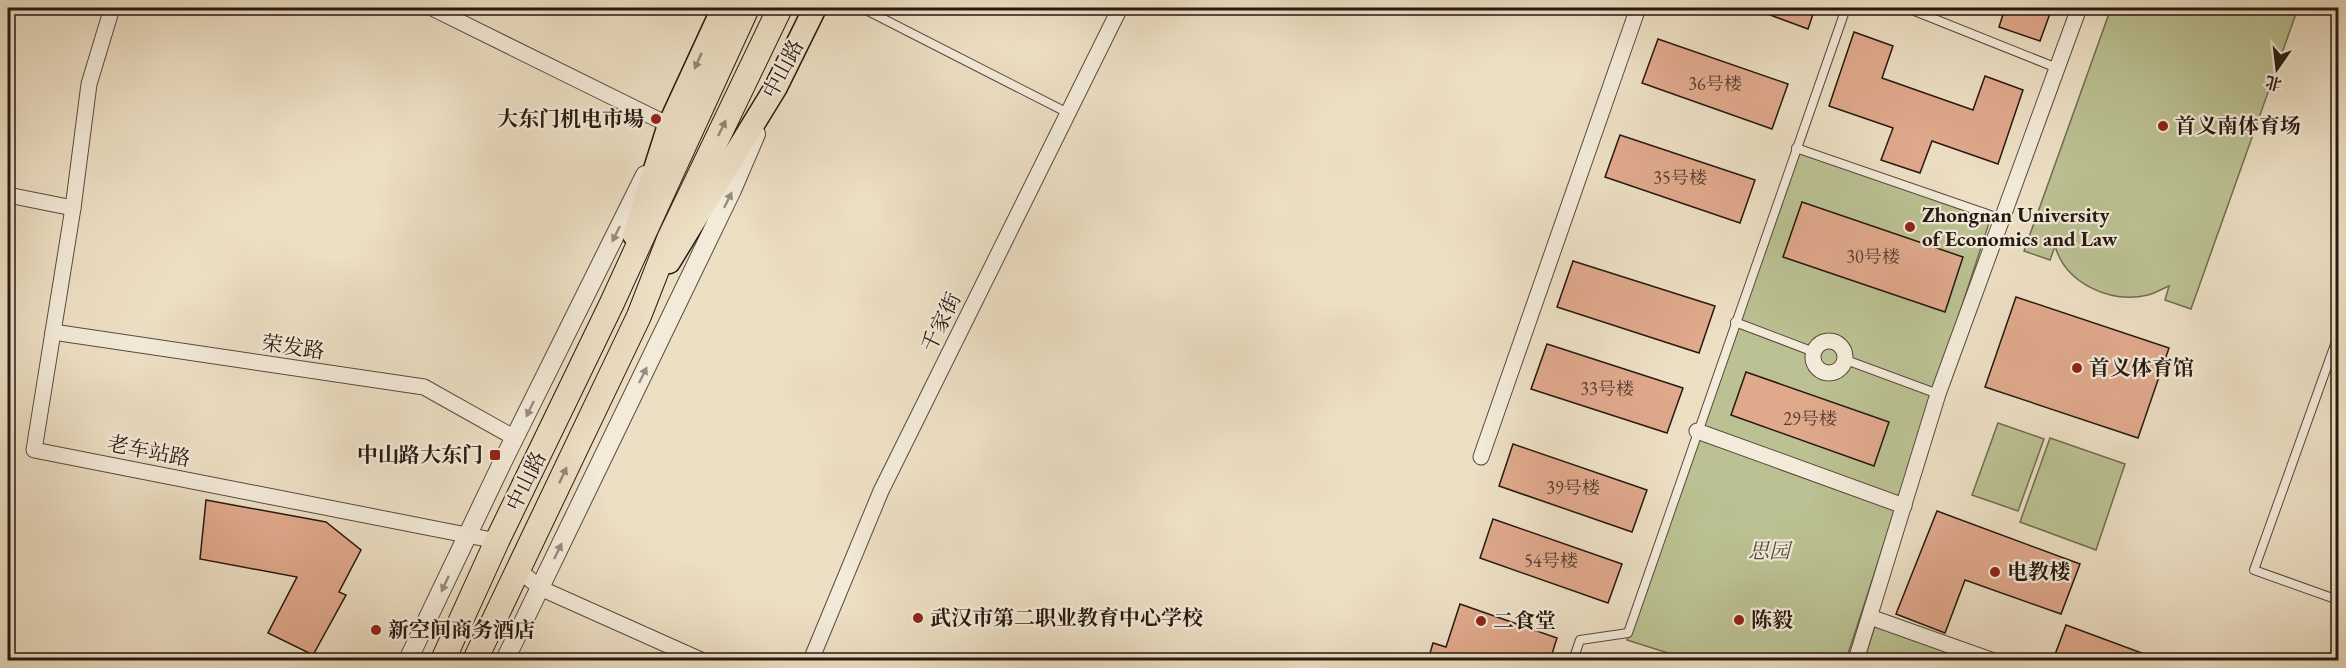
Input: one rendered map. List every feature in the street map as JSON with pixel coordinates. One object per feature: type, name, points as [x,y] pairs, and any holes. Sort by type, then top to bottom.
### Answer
[{"type":"highway","name":"中山路","points":[[443,660],[497,541],[612,303],[747,8]]},
{"type":"highway","name":"中山路","points":[[475,660],[639,316],[669,239],[780,8]]},
{"type":"main road","name":"中山路","points":[[612,303],[669,125],[723,8]]},
{"type":"main road","name":"中山路","points":[[639,316],[685,234],[776,87],[815,8]]},
{"type":"street","name":"老车站路","points":[[112,8],[89,84],[73,207],[34,450],[497,541]]},
{"type":"street","points":[[408,660],[669,125],[432,8]]},
{"type":"street","name":"千家街","points":[[811,660],[881,491],[1120,8]]},
{"type":"street","points":[[1481,457],[1638,8]]},
{"type":"street","points":[[1856,660],[1938,394],[2079,8]]},
{"type":"street","points":[[505,660],[732,190],[776,87]]},
{"type":"street","points":[[8,195],[73,207]]},
{"type":"street","name":"荣发路","points":[[53,332],[424,387],[515,438]]},
{"type":"street","points":[[1834,341],[1844,350],[1846,360],[1841,369],[1825,373],[1816,367],[1814,352],[1823,342],[1834,341]]},
{"type":"street","points":[[1697,431],[1904,506]]},
{"type":"street","points":[[519,570],[540,588],[701,660]]},
{"type":"street","points":[[1870,616],[1991,660]]},
{"type":"lane","points":[[862,8],[1068,113]]},
{"type":"lane","points":[[1573,660],[1580,640],[1628,633],[1846,8]]},
{"type":"lane","points":[[1907,8],[2057,68]]},
{"type":"lane","points":[[1796,148],[2002,219]]},
{"type":"lane","points":[[1735,322],[1814,352]]},
{"type":"lane","points":[[2338,336],[2254,570],[2338,600]]},
{"type":"lane","points":[[1846,360],[1938,394]]},
{"type":"green space","name":"首义南体育场","points":[[2111,8],[2298,8],[2191,309],[2165,300],[2169,286],[2148,295],[2134,297],[2105,293],[2092,288],[2069,271],[2055,246],[2050,260],[2024,251]]},
{"type":"green space","name":"思园","points":[[1796,148],[1990,220],[1846,660],[1690,660],[1627,640]]},
{"type":"green space","points":[[1998,423],[2044,439],[2018,511],[1972,495]]},
{"type":"green space","points":[[2050,438],[2125,464],[2096,550],[2020,522]]},
{"type":"green space","points":[[1876,623],[1975,660],[1864,660]]},
{"type":"building","points":[[1755,8],[1815,8],[1808,29]]},
{"type":"building","points":[[2005,8],[2052,8],[2040,41],[1999,27]]},
{"type":"building","points":[[1854,32],[1893,46],[1882,78],[1973,110],[1985,76],[2023,90],[1998,164],[1932,141],[1920,173],[1881,160],[1893,128],[1829,106]]},
{"type":"building","points":[[1658,39],[1788,84],[1772,129],[1642,83]]},
{"type":"building","points":[[1620,135],[1755,180],[1740,223],[1605,177]]},
{"type":"building","points":[[1802,202],[1963,257],[1945,312],[1783,257]]},
{"type":"building","points":[[1573,261],[1715,306],[1699,353],[1557,307]]},
{"type":"building","name":"首义体育馆","points":[[2016,297],[2169,348],[2138,438],[1985,387]]},
{"type":"building","points":[[1547,344],[1683,388],[1667,433],[1531,389]]},
{"type":"building","points":[[1746,372],[1889,422],[1874,466],[1731,415]]},
{"type":"building","points":[[1513,444],[1647,490],[1632,532],[1499,486]]},
{"type":"building","points":[[206,500],[326,522],[361,550],[339,592],[346,595],[313,655],[268,633],[297,577],[200,559]]},
{"type":"building","name":"电教楼","points":[[1937,511],[2080,564],[2061,614],[1965,580],[1945,633],[1896,614]]},
{"type":"building","points":[[1493,519],[1622,564],[1608,603],[1480,558]]},
{"type":"building","name":"二食堂","points":[[1460,604],[1557,638],[1550,660],[1428,660],[1433,643],[1446,647]]},
{"type":"building","points":[[2066,625],[2158,659],[2158,660],[2053,660]]},
{"type":"place","name":"大东门机电市場","points":[[656,119]]},
{"type":"place","name":"首义南体育场","points":[[2163,126]]},
{"type":"place","name":"Zhongnan University of Economics and Law","points":[[1910,227]]},
{"type":"place","name":"首义体育馆","points":[[2077,368]]},
{"type":"place","name":"中山路大东门","points":[[495,455]]},
{"type":"place","name":"电教楼","points":[[1995,572]]},
{"type":"place","name":"武汉市第二职业教育中心学校","points":[[918,618]]},
{"type":"place","name":"陈毅","points":[[1739,620]]},
{"type":"place","name":"二食堂","points":[[1481,621]]},
{"type":"place","name":"新空间商务酒店","points":[[376,630]]}]
